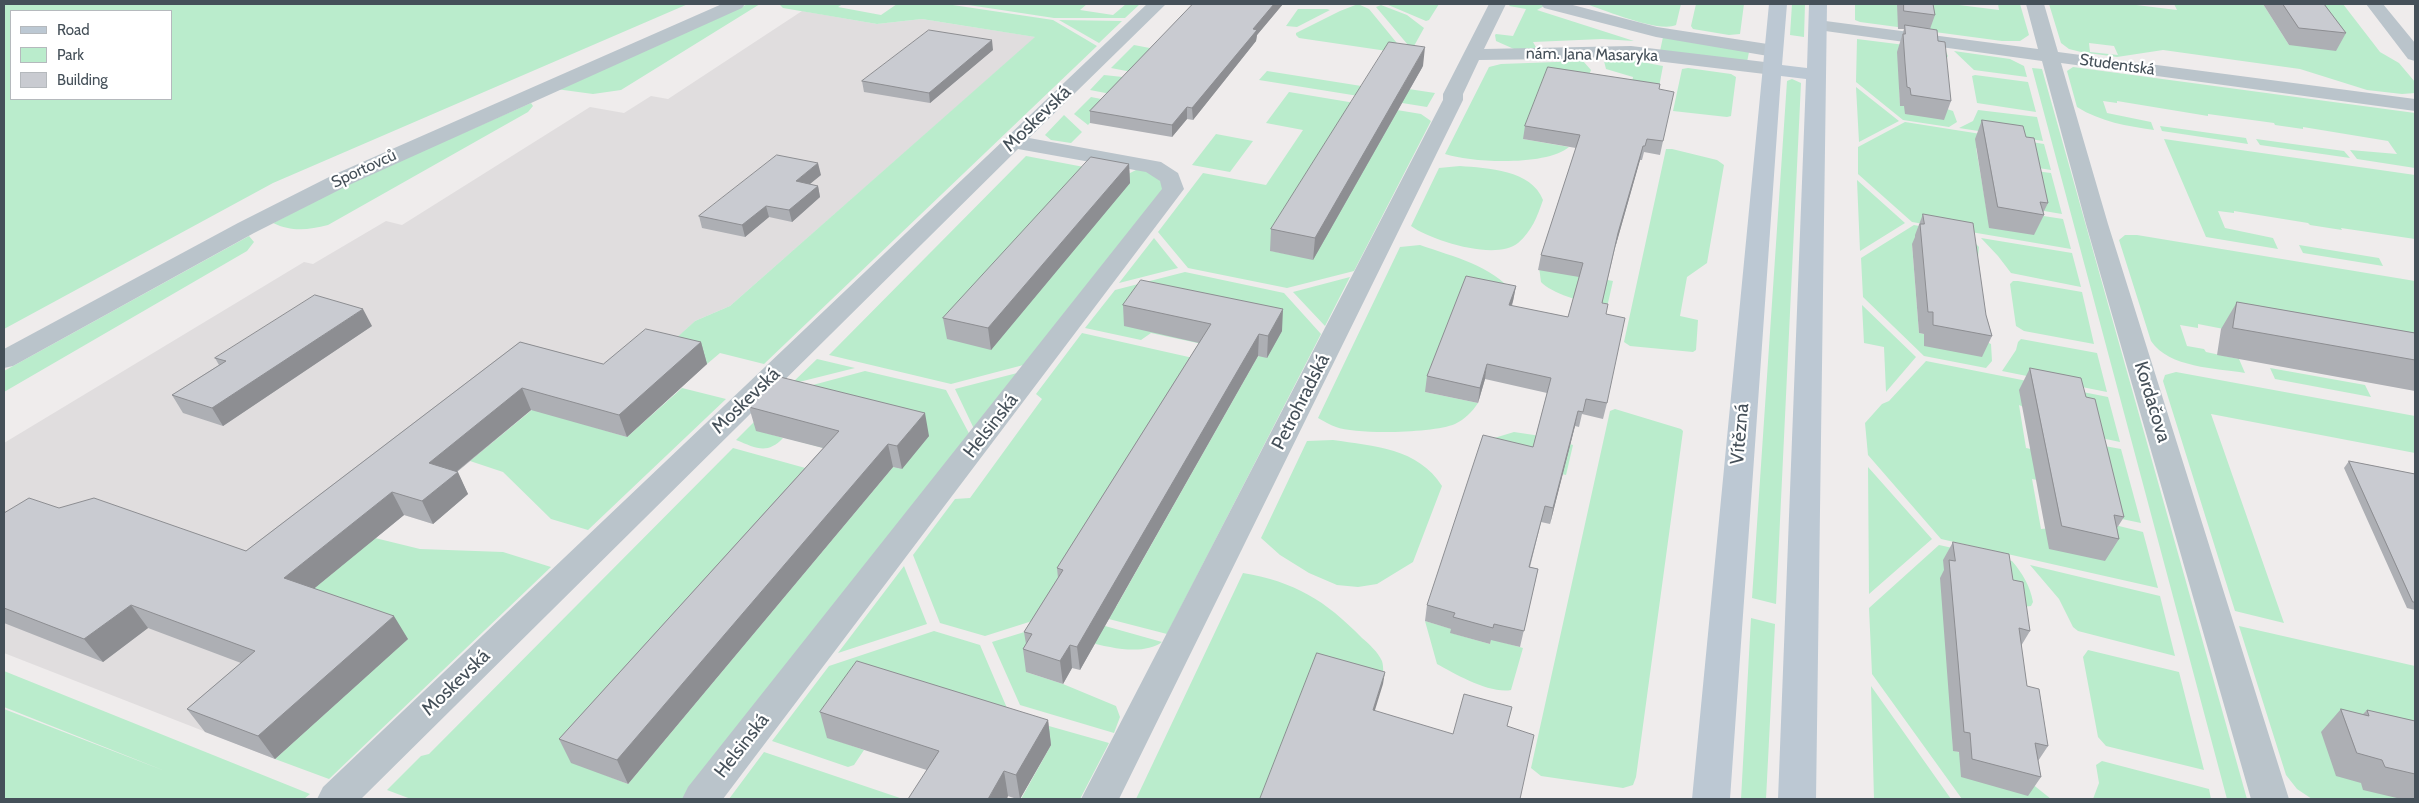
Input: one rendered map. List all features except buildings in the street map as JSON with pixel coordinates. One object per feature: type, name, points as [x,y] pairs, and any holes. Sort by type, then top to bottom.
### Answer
[{"type":"main road","name":"Vítězná","points":[[1778,4],[1796,60],[1797,799]]},
{"type":"main road","name":"Vítězná","points":[[1711,799],[1738,460],[1796,60],[1818,24],[1818,4]]},
{"type":"street","name":"Sportovců","points":[[4,360],[246,228],[341,180],[736,4]]},
{"type":"street","name":"Moskevská","points":[[336,799],[918,233],[1157,4]]},
{"type":"street","name":"Petrohradská","points":[[1100,799],[1453,100],[1453,94],[1496,4]]},
{"type":"street","name":"nám. Jana Masaryka","points":[[1550,4],[1647,30],[1796,60]]},
{"type":"street","name":"Kordačova","points":[[2035,4],[2097,224],[2270,799]]},
{"type":"street","points":[[2374,4],[2415,55]]},
{"type":"street","name":"Studentská","points":[[1818,24],[2415,105]]},
{"type":"street","name":"nám. Jana Masaryka","points":[[1471,55],[1631,52],[1796,60]]},
{"type":"street","name":"Helsinská","points":[[701,799],[1173,189],[1174,185],[1170,178],[1153,168],[1015,142]]},
{"type":"shaded area","points":[[802,11],[877,24],[922,19],[1036,37],[730,306],[695,321],[662,352],[707,364],[627,437],[533,409],[441,485],[468,494],[433,524],[404,515],[293,606],[408,639],[275,759],[4,653],[4,443],[304,262],[313,264],[386,221],[402,225],[590,107],[624,113],[651,96],[668,99]]},
{"type":"green space","points":[[4,4],[688,4],[273,183],[4,329]]},
{"type":"green space","points":[[748,4],[760,4],[621,90],[593,94],[556,89]]},
{"type":"green space","points":[[779,4],[843,4],[838,7],[881,15],[897,4],[946,4],[1053,20],[1097,46],[764,364],[720,353],[707,364],[661,352],[695,321],[730,306],[1035,37],[922,19],[877,24],[783,8]]},
{"type":"green space","points":[[962,4],[1087,4],[1080,10],[1113,15],[1126,4],[1140,4],[1125,18],[1054,18]]},
{"type":"green space","points":[[1358,4],[1369,9],[1401,48],[1387,51],[1299,38],[1296,35],[1296,33],[1340,11]]},
{"type":"green space","points":[[1386,4],[1439,4],[1429,20],[1426,21]]},
{"type":"green space","points":[[1511,4],[1546,5],[1537,10],[1634,41],[1602,39],[1533,42],[1537,49],[1514,49],[1496,41],[1495,35],[1513,36],[1526,9],[1509,6]]},
{"type":"green space","points":[[1586,4],[1681,4],[1676,25],[1668,27],[1645,23]]},
{"type":"green space","points":[[1696,4],[1744,4],[1740,34],[1729,35],[1693,29],[1691,26]]},
{"type":"green space","points":[[1792,4],[1805,4],[1804,37],[1790,35]]},
{"type":"green space","points":[[1855,4],[1951,4],[1999,10],[1998,4],[2020,4],[2029,35],[2020,41],[2002,41],[1860,22],[1855,20]]},
{"type":"green space","points":[[2049,4],[2128,4],[2177,10],[2174,4],[2263,4],[2289,45],[2303,4],[2343,4],[2380,52],[2399,63],[2415,82],[2415,93],[2402,94],[2367,90],[2300,69],[2163,50],[2117,57],[2069,49],[2061,43]],"holes":[[[2089,43],[2114,46],[2118,55],[2090,52]]]},
{"type":"green space","points":[[1381,5],[1407,15],[1424,28],[1414,46],[1408,45],[1376,7]]},
{"type":"green space","points":[[1298,9],[1330,10],[1297,27],[1286,26]]},
{"type":"green space","points":[[1059,20],[1122,21],[1099,43]]},
{"type":"green space","points":[[1663,37],[1749,52],[1747,62],[1660,51]]},
{"type":"green space","points":[[1857,39],[1945,50],[1948,56],[1945,61],[1899,85],[1900,105],[1944,108],[1953,111],[1957,122],[1949,127],[1903,120],[1856,82]]},
{"type":"green space","points":[[1134,45],[1160,50],[1137,73],[1111,68]]},
{"type":"green space","points":[[1954,51],[2010,59],[2024,66],[2027,77],[1974,70]]},
{"type":"green space","points":[[1631,60],[1663,66],[1657,97],[1630,93],[1633,77],[1606,69],[1604,61]]},
{"type":"green space","points":[[1583,61],[1591,70],[1585,86],[1523,139],[1569,147],[1558,153],[1527,160],[1490,161],[1445,154],[1489,67],[1501,64]]},
{"type":"green space","points":[[2073,67],[2415,113],[2415,168],[2357,159],[2350,150],[2397,154],[2388,141],[2303,127],[2303,129],[2208,114],[2208,116],[2117,101],[2117,103],[2103,101],[2107,113],[2151,122],[2154,130],[2105,120],[2077,107],[2067,71]]},
{"type":"green space","points":[[1688,68],[1731,74],[1736,77],[1731,116],[1673,111],[1682,69]]},
{"type":"green space","points":[[2032,68],[2042,69],[2247,799],[2227,799]]},
{"type":"green space","points":[[1267,71],[1399,92],[1402,88],[1435,93],[1427,107],[1259,80]]},
{"type":"green space","points":[[1104,75],[1132,78],[1116,95],[1090,90]]},
{"type":"green space","points":[[1972,76],[2028,82],[2036,112],[1977,103]]},
{"type":"green space","points":[[1792,79],[1801,83],[1776,604],[1752,598],[1787,81]]},
{"type":"green space","points":[[1856,87],[1899,121],[1859,142]]},
{"type":"green space","points":[[1289,92],[1421,114],[1431,121],[1354,271],[1287,288],[1188,268],[1158,232],[1203,173],[1266,185],[1303,130],[1266,123]],"holes":[[[1392,120],[1313,259],[1271,251]]]},
{"type":"green space","points":[[1091,97],[1111,101],[1088,125],[1074,114]]},
{"type":"green space","points":[[531,103],[533,106],[528,112],[328,225],[300,229],[287,228],[273,223],[356,180]]},
{"type":"green space","points":[[1978,110],[2037,117],[2043,141],[1959,128],[1973,121]]},
{"type":"green space","points":[[1064,115],[1082,132],[1071,143],[1051,140],[1045,135]]},
{"type":"green space","points":[[1905,122],[2044,144],[2051,170],[2026,166],[1976,148],[1988,218],[2037,215],[2063,219],[2071,249],[1912,222],[1858,174],[1858,147]]},
{"type":"green space","points":[[2160,126],[2246,138],[2248,144],[2162,131]]},
{"type":"green space","points":[[1216,134],[1253,141],[1230,172],[1192,165]]},
{"type":"green space","points":[[2164,139],[2415,175],[2415,239],[2341,228],[2342,230],[2234,211],[2234,213],[2218,211],[2225,228],[2273,238],[2278,249],[2206,237]]},
{"type":"green space","points":[[2256,139],[2344,151],[2350,158],[2260,145]]},
{"type":"green space","points":[[1666,149],[1717,160],[1724,165],[1707,263],[1687,277],[1680,316],[1698,320],[1696,350],[1693,352],[1630,346],[1624,342]]},
{"type":"green space","points":[[1026,156],[1126,175],[1140,168],[1154,173],[1166,188],[1031,363],[951,384],[829,355]]},
{"type":"green space","points":[[1460,166],[1507,172],[1529,182],[1537,190],[1543,200],[1541,206],[1530,229],[1518,243],[1508,248],[1495,250],[1464,247],[1433,238],[1411,226],[1439,168]]},
{"type":"green space","points":[[2035,171],[2051,173],[2062,214],[2044,211]]},
{"type":"green space","points":[[1857,180],[1905,223],[1860,251]]},
{"type":"green space","points":[[1914,225],[1967,235],[1979,247],[1978,257],[1912,244],[1919,333],[1924,334],[1924,346],[1976,337],[1991,344],[1992,361],[1986,368],[1924,356],[1863,297],[1861,258]]},
{"type":"green space","points":[[2125,235],[2137,235],[2415,281],[2415,366],[2198,324],[2198,328],[2180,325],[2187,346],[2239,359],[2245,373],[2207,368],[2169,357],[2151,341],[2119,240]]},
{"type":"green space","points":[[249,236],[254,242],[247,251],[4,392],[4,371]]},
{"type":"green space","points":[[1154,238],[1178,268],[1119,283]]},
{"type":"green space","points":[[1981,238],[2072,253],[2081,287],[2011,273]]},
{"type":"green space","points":[[1420,245],[1459,258],[1483,269],[1505,283],[1514,293],[1425,392],[1478,403],[1468,415],[1455,424],[1414,431],[1377,432],[1346,430],[1318,418],[1400,247]]},
{"type":"green space","points":[[2299,245],[2379,258],[2383,266],[2303,253]]},
{"type":"green space","points":[[1539,267],[1613,281],[1608,303],[1601,304],[1583,301],[1546,287],[1541,282]]},
{"type":"green space","points":[[1185,272],[1284,293],[1321,334],[1167,634],[1070,609],[985,636],[940,623],[913,555],[955,499],[970,498],[1042,399],[1036,394],[1082,333],[1202,360],[1060,591],[1116,607],[1258,356],[1151,333],[1141,340],[1085,328],[1115,290]]},
{"type":"green space","points":[[1350,277],[1325,326],[1293,292]]},
{"type":"green space","points":[[2013,281],[2082,292],[2094,344],[2024,331],[2016,326],[2010,284]]},
{"type":"green space","points":[[1862,305],[1916,357],[1886,392],[1884,347],[1864,343]]},
{"type":"green space","points":[[2021,339],[2097,353],[2107,392],[2002,371]]},
{"type":"green space","points":[[817,359],[855,368],[791,384]]},
{"type":"green space","points":[[1926,361],[2108,397],[2120,442],[2087,435],[2019,405],[2026,448],[2031,449],[2037,480],[2032,479],[2041,529],[2107,523],[2143,532],[2158,588],[1941,539],[1868,455],[1865,423],[1882,404],[1889,401]]},
{"type":"green space","points":[[2270,368],[2365,385],[2371,397],[2275,379]]},
{"type":"green space","points":[[865,371],[946,390],[972,439],[689,799],[411,799],[387,790],[421,756],[429,754],[733,448],[827,474],[572,762],[628,784],[893,467],[902,469],[756,430],[783,438],[772,447],[766,448],[755,447],[736,440],[783,393]]},
{"type":"green space","points":[[1025,371],[976,433],[955,389]]},
{"type":"green space","points":[[2176,372],[2415,416],[2415,453],[2211,414],[2284,623],[2235,611],[2163,381],[2165,375]]},
{"type":"green space","points":[[682,388],[726,399],[588,530],[551,519],[503,472],[470,461],[533,409],[627,437]]},
{"type":"green space","points":[[1615,409],[1683,431],[1636,777],[1633,785],[1623,788],[1541,776],[1531,768],[1610,411]]},
{"type":"green space","points":[[1514,432],[1573,445],[1566,475],[1538,468],[1491,439]]},
{"type":"green space","points":[[1333,440],[1379,447],[1408,456],[1432,473],[1442,486],[1413,562],[1377,584],[1358,587],[1337,585],[1309,573],[1280,555],[1261,538],[1307,441]]},
{"type":"green space","points":[[2099,445],[2121,449],[2141,523],[2117,518]]},
{"type":"green space","points":[[1868,467],[1932,539],[1869,594]]},
{"type":"green space","points":[[375,538],[420,549],[503,552],[551,567],[329,779],[275,759],[407,639],[292,607]]},
{"type":"green space","points":[[1939,545],[2012,561],[2026,580],[2033,602],[2031,606],[2023,607],[1945,579],[1953,750],[2026,779],[2051,799],[1962,799],[1872,674],[1869,608]]},
{"type":"green space","points":[[2030,565],[2160,596],[2175,656],[2078,631],[2073,627],[2059,599]]},
{"type":"green space","points":[[904,566],[927,624],[838,653]]},
{"type":"green space","points":[[1243,573],[1262,577],[1294,588],[1322,603],[1335,613],[1378,654],[1383,663],[1383,684],[1316,665],[1264,799],[1136,799]]},
{"type":"green space","points":[[1073,617],[1162,642],[1150,648],[1136,650],[1121,649],[1087,642],[1044,628],[1026,672],[1063,684],[1116,706],[1120,717],[1114,733],[1020,705],[992,642]]},
{"type":"green space","points":[[1751,618],[1775,624],[1766,799],[1741,799]]},
{"type":"green space","points":[[1425,621],[1452,629],[1451,633],[1490,644],[1491,639],[1523,648],[1511,690],[1493,689],[1483,686],[1437,664]]},
{"type":"green space","points":[[2239,626],[2415,666],[2415,749],[2361,783],[2402,799],[2312,799],[2297,789],[2286,775]]},
{"type":"green space","points":[[934,631],[980,645],[1010,715],[1109,743],[1080,799],[1021,799],[1051,745],[827,737],[864,750],[854,765],[848,767],[772,741],[829,666]]},
{"type":"green space","points":[[2088,650],[2179,672],[2204,770],[2106,746],[2098,737],[2083,657]]},
{"type":"green space","points":[[4,671],[310,794],[304,799],[4,799],[4,709],[165,771],[4,707]]},
{"type":"green space","points":[[1871,686],[1951,799],[1874,799]]},
{"type":"green space","points":[[764,752],[903,799],[729,799]]},
{"type":"green space","points":[[2102,761],[2209,789],[2211,799],[2093,799],[2099,783],[2096,765]]}]
